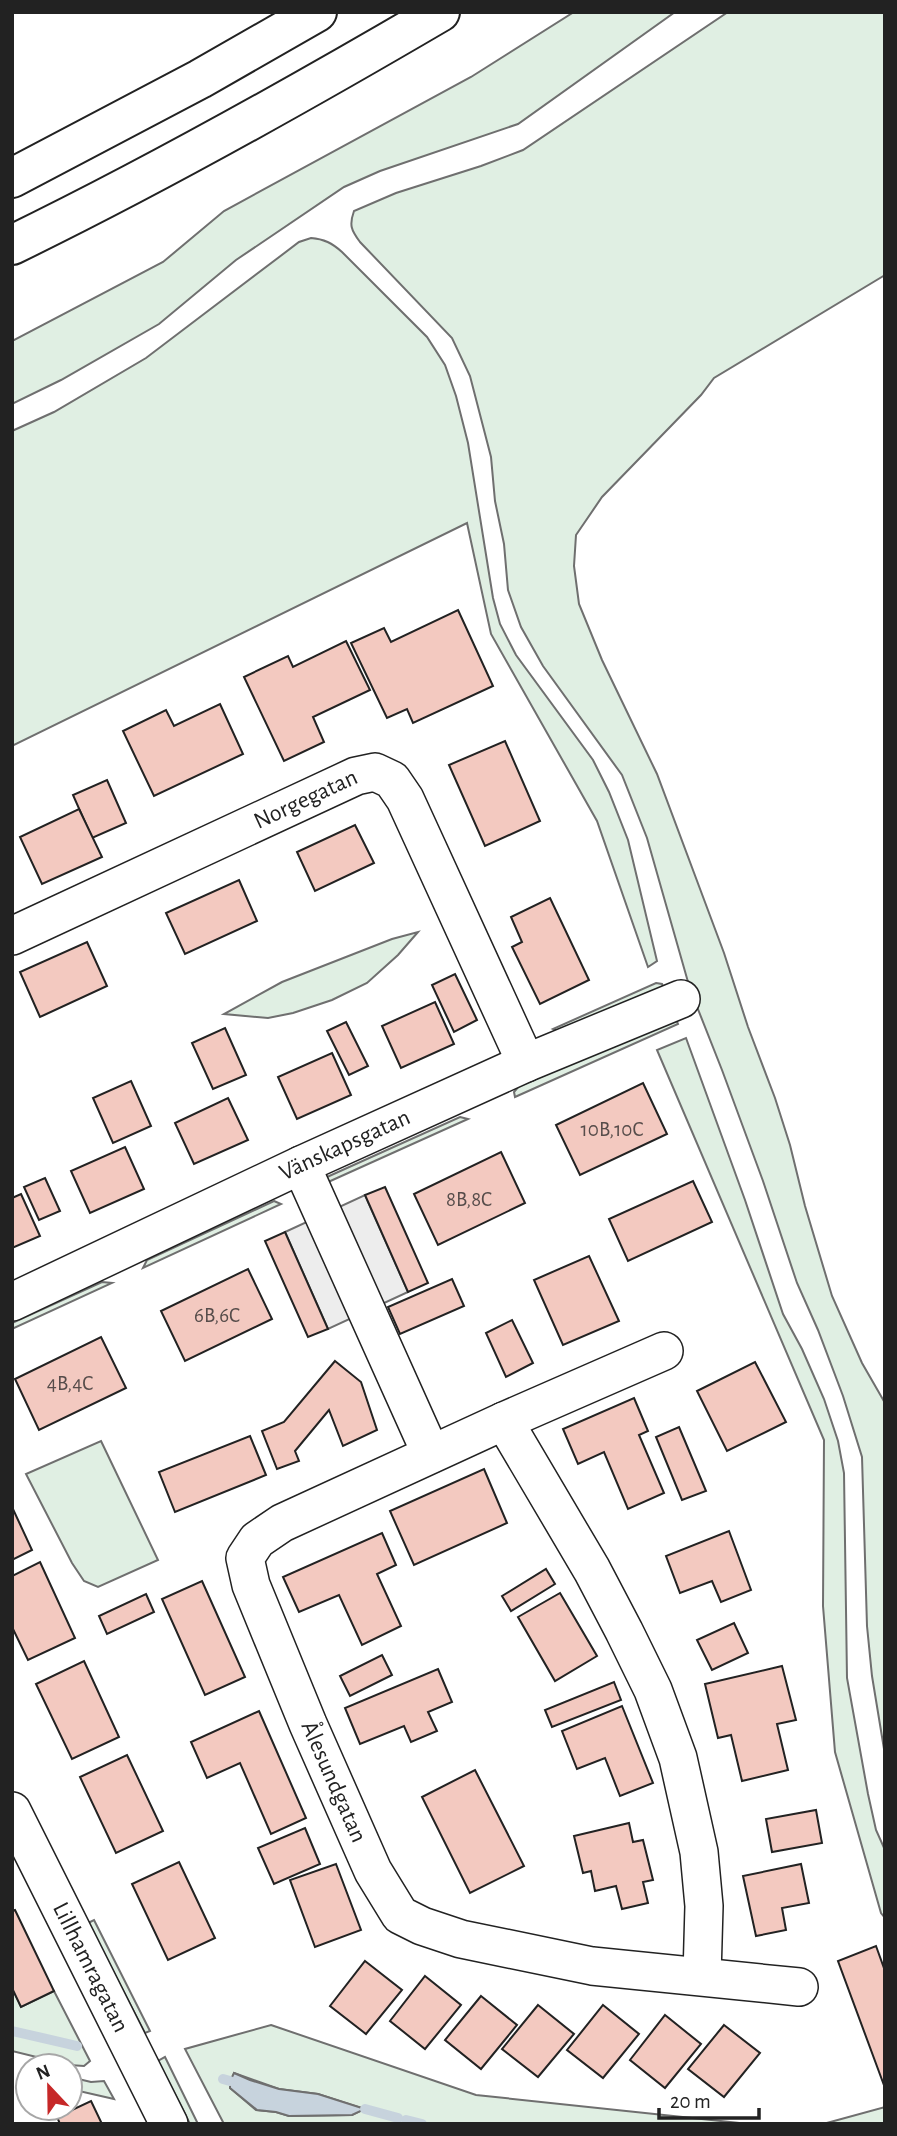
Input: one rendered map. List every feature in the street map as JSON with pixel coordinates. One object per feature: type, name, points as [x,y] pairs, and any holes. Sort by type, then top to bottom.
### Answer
[{"type":"highway","points":[[12,177],[200,79],[317,12]]},
{"type":"highway","points":[[12,245],[79,213],[295,96],[440,12]]},
{"type":"street","name":"Norgegatan","points":[[12,936],[356,776],[375,772],[392,780],[405,799],[526,1063]]},
{"type":"street","name":"Vänskapsgatan","points":[[12,1302],[301,1165],[526,1063],[681,999]]},
{"type":"street","points":[[301,1165],[431,1454]]},
{"type":"street","name":"Ålesundgatan","points":[[664,1351],[503,1421],[282,1523],[257,1540],[245,1558],[251,1585],[308,1724],[373,1871],[400,1914],[422,1926],[487,1945],[592,1966],[799,1987]]},
{"type":"street","points":[[503,1421],[592,1570],[624,1631],[653,1690],[678,1758],[699,1852],[704,1906],[702,1976]]},
{"type":"street","name":"Lillhamragatan","points":[[12,1811],[169,2124]]},
{"type":"green space","points":[[574,12],[675,12],[518,124],[380,171],[344,187],[236,260],[159,324],[61,380],[12,404],[12,341],[163,262],[224,211],[471,77]]},
{"type":"green space","points":[[728,12],[885,12],[885,275],[714,378],[701,395],[602,497],[576,535],[574,566],[579,604],[602,660],[657,774],[724,953],[790,1145],[832,1296],[862,1363],[885,1403],[885,1755],[867,1626],[862,1457],[843,1396],[797,1283],[763,1181],[690,989],[647,838],[622,775],[543,666],[521,627],[508,590],[491,457],[470,376],[452,338],[360,242],[351,224],[354,211],[396,193],[523,150]]},
{"type":"green space","points":[[311,238],[328,242],[342,252],[427,337],[445,365],[468,443],[493,598],[500,624],[516,655],[593,760],[609,792],[628,840],[657,961],[648,967],[597,821],[491,634],[467,523],[12,746],[12,431],[54,412],[146,358],[299,242]]},
{"type":"green space","points":[[418,932],[398,955],[367,983],[332,1000],[268,1018],[224,1014],[282,982],[392,939]]},
{"type":"green space","points":[[656,983],[662,984],[669,1000],[562,1033],[553,1029]]},
{"type":"green space","points":[[676,1019],[678,1024],[515,1097],[514,1092],[519,1086]]},
{"type":"green space","points":[[686,1038],[783,1314],[824,1399],[838,1441],[844,1473],[847,1678],[868,1794],[876,1830],[885,1850],[885,1918],[881,1913],[835,1752],[823,1606],[824,1440],[657,1050]]},
{"type":"green space","points":[[460,1117],[468,1119],[326,1183],[327,1177]]},
{"type":"green space","points":[[274,1201],[281,1204],[143,1268],[147,1260]]},
{"type":"green space","points":[[102,1282],[112,1283],[12,1329],[12,1323]]},
{"type":"green space","points":[[101,1441],[158,1560],[98,1587],[84,1581],[72,1563],[26,1474]]},
{"type":"green space","points":[[94,1920],[150,2031],[145,2033],[88,1923]]},
{"type":"green space","points":[[12,1988],[21,2007],[54,1991],[90,2061],[84,2066],[84,2052],[12,2051]]},
{"type":"green space","points":[[271,2025],[476,2095],[749,2124],[224,2124],[185,2049]],"holes":[[[234,2073],[279,2089],[318,2094],[364,2109],[352,2115],[289,2116],[256,2110],[230,2088]]]},
{"type":"green space","points":[[165,2057],[198,2124],[190,2124],[158,2061]]},
{"type":"green space","points":[[84,2080],[104,2081],[114,2099],[84,2092]]},
{"type":"green space","points":[[885,2107],[885,2124],[823,2124]]},
{"type":"shaded area","points":[[365,1195],[408,1292],[328,1329],[285,1232]]},
{"type":"shaded area","points":[[234,2073],[279,2089],[318,2094],[365,2109],[352,2115],[289,2116],[257,2110],[230,2088]]},
{"type":"building","points":[[458,610],[493,686],[413,723],[407,709],[387,718],[351,643],[384,628],[391,642]]},
{"type":"building","points":[[346,641],[370,690],[313,717],[324,742],[284,761],[244,677],[288,656],[293,667]]},
{"type":"building","points":[[220,704],[243,754],[154,796],[123,731],[166,710],[174,726]]},
{"type":"building","points":[[505,741],[540,821],[485,846],[449,765]]},
{"type":"building","points":[[107,780],[126,823],[92,838],[73,795]]},
{"type":"building","points":[[79,809],[102,857],[42,884],[20,837]]},
{"type":"building","points":[[355,825],[374,863],[315,891],[297,852]]},
{"type":"building","points":[[239,880],[257,921],[185,954],[166,913]]},
{"type":"building","points":[[550,898],[589,980],[540,1004],[512,947],[522,942],[511,917]]},
{"type":"building","points":[[87,942],[107,986],[40,1017],[20,972]]},
{"type":"building","points":[[455,974],[477,1020],[454,1032],[432,985]]},
{"type":"building","points":[[435,1002],[454,1044],[401,1068],[382,1026]]},
{"type":"building","points":[[346,1022],[368,1066],[349,1075],[327,1031]]},
{"type":"building","points":[[225,1028],[246,1075],[213,1089],[192,1043]]},
{"type":"building","points":[[332,1053],[351,1095],[297,1119],[278,1077]]},
{"type":"building","points":[[131,1081],[151,1126],[113,1143],[93,1098]]},
{"type":"building","points":[[643,1083],[667,1134],[580,1175],[556,1125]]},
{"type":"building","points":[[228,1098],[248,1140],[194,1164],[175,1123]]},
{"type":"building","points":[[125,1147],[144,1189],[90,1213],[71,1171]]},
{"type":"building","points":[[501,1152],[525,1203],[438,1245],[414,1194]]},
{"type":"building","points":[[45,1178],[60,1211],[39,1220],[24,1187]]},
{"type":"building","points":[[693,1181],[712,1222],[628,1261],[609,1219]]},
{"type":"building","points":[[385,1187],[428,1283],[408,1292],[365,1195]]},
{"type":"building","points":[[21,1194],[40,1236],[12,1248],[12,1198]]},
{"type":"building","points":[[285,1232],[328,1329],[308,1337],[265,1241]]},
{"type":"building","points":[[589,1256],[619,1321],[563,1345],[534,1280]]},
{"type":"building","points":[[248,1269],[272,1319],[185,1361],[161,1311]]},
{"type":"building","points":[[452,1279],[464,1306],[400,1334],[388,1307]]},
{"type":"building","points":[[512,1320],[533,1363],[506,1377],[486,1333]]},
{"type":"building","points":[[101,1337],[126,1388],[39,1430],[15,1379]]},
{"type":"building","points":[[335,1361],[361,1382],[377,1430],[343,1446],[329,1410],[295,1451],[299,1461],[277,1469],[262,1431],[284,1422]]},
{"type":"building","points":[[755,1362],[786,1422],[727,1451],[697,1391]]},
{"type":"building","points":[[634,1398],[648,1431],[639,1435],[664,1493],[628,1509],[604,1452],[578,1464],[563,1429]]},
{"type":"building","points":[[679,1427],[706,1491],[682,1500],[656,1437]]},
{"type":"building","points":[[250,1436],[266,1475],[175,1512],[159,1472]]},
{"type":"building","points":[[484,1469],[507,1523],[414,1565],[390,1511]]},
{"type":"building","points":[[12,1507],[32,1550],[12,1560]]},
{"type":"building","points":[[729,1531],[751,1590],[721,1602],[712,1581],[680,1593],[666,1556]]},
{"type":"building","points":[[382,1533],[396,1565],[377,1574],[401,1626],[362,1645],[339,1595],[299,1612],[283,1577]]},
{"type":"building","points":[[40,1562],[75,1638],[28,1660],[12,1627],[12,1576]]},
{"type":"building","points":[[546,1569],[555,1584],[511,1611],[502,1596]]},
{"type":"building","points":[[202,1581],[245,1677],[205,1695],[162,1599]]},
{"type":"building","points":[[560,1593],[597,1656],[555,1681],[518,1617]]},
{"type":"building","points":[[146,1594],[154,1612],[107,1634],[99,1616]]},
{"type":"building","points":[[734,1623],[748,1653],[712,1670],[697,1640]]},
{"type":"building","points":[[382,1655],[392,1675],[350,1696],[340,1676]]},
{"type":"building","points":[[84,1661],[119,1737],[72,1759],[36,1684]]},
{"type":"building","points":[[782,1666],[796,1720],[777,1724],[788,1770],[742,1781],[731,1735],[718,1738],[705,1684]]},
{"type":"building","points":[[438,1669],[452,1702],[428,1712],[437,1731],[411,1742],[404,1726],[360,1744],[345,1708]]},
{"type":"building","points":[[614,1682],[621,1700],[552,1727],[545,1710]]},
{"type":"building","points":[[622,1706],[653,1783],[620,1796],[605,1758],[577,1769],[562,1731]]},
{"type":"building","points":[[259,1711],[306,1818],[271,1834],[240,1763],[207,1778],[191,1742]]},
{"type":"building","points":[[127,1755],[163,1831],[116,1853],[80,1777]]},
{"type":"building","points":[[475,1770],[524,1866],[470,1893],[422,1797]]},
{"type":"building","points":[[816,1810],[822,1843],[772,1852],[766,1819]]},
{"type":"building","points":[[629,1823],[633,1842],[643,1840],[653,1880],[643,1882],[648,1903],[622,1909],[616,1886],[595,1891],[591,1871],[583,1873],[574,1836]]},
{"type":"building","points":[[305,1828],[320,1864],[274,1884],[258,1848]]},
{"type":"building","points":[[179,1862],[215,1938],[168,1960],[132,1884]]},
{"type":"building","points":[[336,1864],[361,1930],[315,1947],[290,1880]]},
{"type":"building","points":[[801,1864],[809,1903],[782,1908],[786,1930],[756,1936],[743,1876]]},
{"type":"building","points":[[15,1910],[54,1991],[21,2007],[12,1988],[12,1911]]},
{"type":"building","points":[[876,1946],[885,1971],[885,2088],[838,1961]]},
{"type":"building","points":[[365,1961],[402,1990],[366,2034],[330,2006]]},
{"type":"building","points":[[425,1976],[461,2005],[425,2049],[390,2021]]},
{"type":"building","points":[[481,1996],[517,2025],[481,2069],[445,2040]]},
{"type":"building","points":[[538,2005],[574,2034],[538,2077],[502,2049]]},
{"type":"building","points":[[603,2005],[639,2034],[603,2078],[567,2050]]},
{"type":"building","points":[[665,2015],[701,2044],[665,2088],[630,2060]]},
{"type":"building","points":[[724,2025],[760,2053],[724,2097],[688,2069]]},
{"type":"building","points":[[91,2101],[102,2124],[60,2124],[59,2122],[84,2122],[84,2104]]},
{"type":"waterway","points":[[12,2031],[77,2046]]},
{"type":"waterway","points":[[223,2079],[230,2081]]},
{"type":"waterway","points":[[365,2109],[398,2118]]},
{"type":"waterway","points":[[406,2120],[422,2124]]}]
